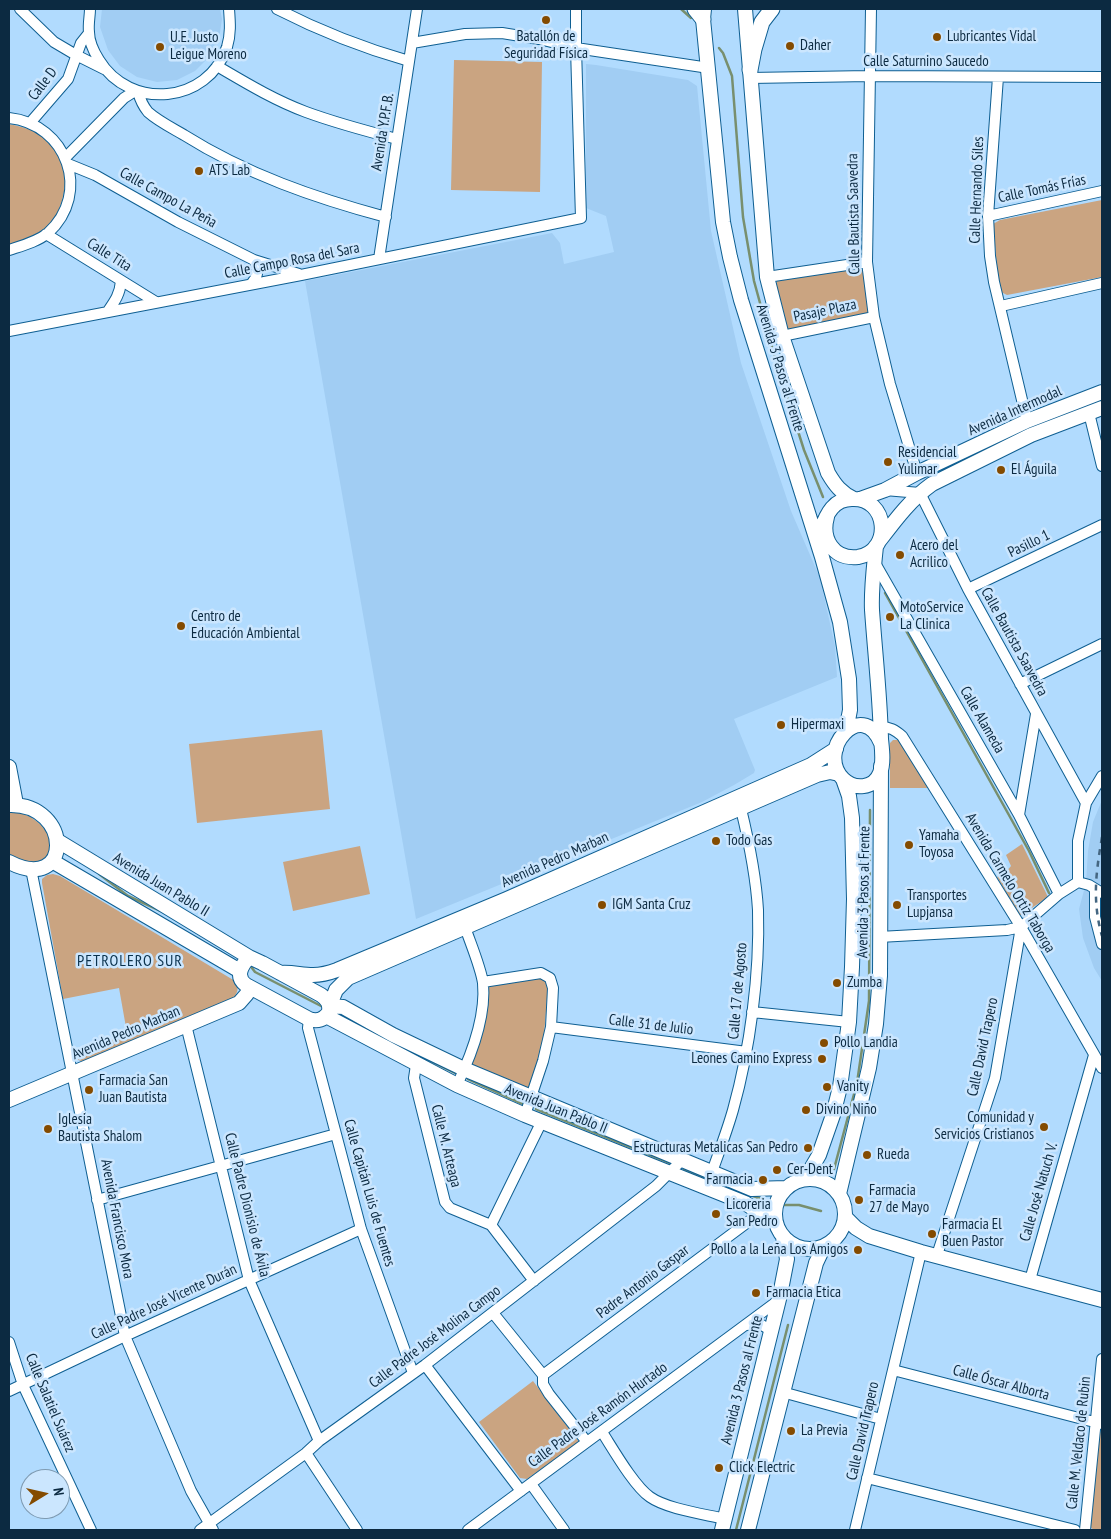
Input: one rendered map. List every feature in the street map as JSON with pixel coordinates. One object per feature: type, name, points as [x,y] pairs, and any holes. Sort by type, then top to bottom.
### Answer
[{"type":"main road","name":"Avenida 3 Pasos al Frente","points":[[745,9],[767,277],[782,336],[828,473],[844,494],[857,499]]},
{"type":"main road","points":[[750,74],[754,49],[762,22],[772,9]]},
{"type":"main road","name":"Avenida 3 Pasos al Frente","points":[[701,12],[709,68],[723,222],[730,257],[741,300],[817,539],[840,622],[849,679],[850,710],[846,731]]},
{"type":"main road","name":"Avenida Intermodal","points":[[857,499],[885,490],[1027,421],[1102,392]]},
{"type":"main road","name":"Avenida Intermodal","points":[[878,543],[898,516],[920,493],[932,484],[1031,435],[1096,411]]},
{"type":"main road","points":[[878,543],[865,555],[858,557],[837,552],[817,539],[831,509],[837,503],[845,500],[857,499],[868,503],[879,515],[882,523],[882,532],[874,563],[872,607],[881,726],[882,766],[876,780],[863,787],[855,786],[841,776],[835,757],[838,742],[846,731],[851,727],[864,725],[875,731],[881,743]]},
{"type":"main road","points":[[827,517],[825,525],[827,540],[837,552]]},
{"type":"main road","name":"Avenida Pedro Marban","points":[[280,973],[292,972],[311,976],[337,970],[507,899],[811,765],[836,749]]},
{"type":"main road","points":[[9,766],[12,804],[36,811],[46,818],[54,829],[58,841],[57,852],[52,861],[39,868],[25,869],[9,862]]},
{"type":"main road","name":"Avenida 3 Pasos al Frente","points":[[839,1194],[869,1068],[876,1024],[880,976],[882,766]]},
{"type":"main road","name":"Avenida Pedro Marban","points":[[329,1009],[336,990],[348,978],[817,775],[830,772],[841,776]]},
{"type":"main road","name":"Avenida 3 Pasos al Frente","points":[[805,1179],[819,1155],[828,1134],[840,1087],[849,1022],[854,899],[852,818],[849,796],[841,776]]},
{"type":"main road","name":"Avenida Juan Pablo II","points":[[58,841],[248,957],[321,995],[326,999],[329,1009],[416,1065],[526,1115],[745,1203],[776,1224]]},
{"type":"main road","points":[[52,861],[240,971]]},
{"type":"main road","points":[[248,957],[240,971],[240,978],[242,982],[251,988],[309,1019],[321,1020],[329,1009]]},
{"type":"main road","name":"Avenida Pedro Marban","points":[[9,1100],[238,1002],[251,988]]},
{"type":"main road","name":"Avenida Juan Pablo II","points":[[329,1009],[343,1007],[393,1035],[464,1069],[752,1189],[786,1188]]},
{"type":"main road","points":[[828,1244],[838,1234],[843,1226],[845,1217],[839,1194],[824,1182],[815,1179],[798,1180],[786,1188],[777,1200],[775,1208],[776,1224],[783,1237],[790,1243],[798,1247],[815,1249],[850,1236],[869,1236]]},
{"type":"main road","points":[[845,1217],[856,1228],[869,1236],[921,1252],[1102,1300]]},
{"type":"main road","name":"Avenida 3 Pasos al Frente","points":[[748,1530],[747,1475],[772,1331],[787,1259],[783,1237]]},
{"type":"main road","name":"Avenida 3 Pasos al Frente","points":[[723,1525],[747,1475],[782,1392],[816,1263],[828,1244]]},
{"type":"street","points":[[20,9],[54,42],[104,69],[118,82],[136,91],[158,95],[181,92],[201,82],[217,66],[227,47],[231,26],[229,9]]},
{"type":"street","points":[[90,9],[89,33],[94,52],[104,69]]},
{"type":"street","points":[[277,9],[339,38],[409,61]]},
{"type":"street","name":"Avenida Y.P.F.B.","points":[[379,259],[417,9]]},
{"type":"street","points":[[576,9],[576,48]]},
{"type":"street","name":"Calle Bautista Saavedra","points":[[871,9],[867,262],[874,317],[890,384],[917,473]]},
{"type":"street","name":"Calle D","points":[[30,123],[68,79],[81,43],[89,33]]},
{"type":"street","points":[[412,42],[465,34],[502,33],[576,48],[709,68]]},
{"type":"street","name":"Calle Campo Rosa del Sara","points":[[9,331],[301,275],[581,218],[576,48]]},
{"type":"street","points":[[217,66],[260,91],[304,111],[351,128],[398,139]]},
{"type":"street","name":"Calle Saturnino Saucedo","points":[[750,74],[1102,77]]},
{"type":"street","name":"Calle Hernando Síles","points":[[998,77],[988,216],[990,256],[994,282],[1027,421]]},
{"type":"street","points":[[136,91],[145,107],[157,118],[200,145],[291,188],[386,217]]},
{"type":"street","points":[[67,161],[124,98],[136,91]]},
{"type":"street","points":[[157,118],[152,105],[158,95]]},
{"type":"street","points":[[9,118],[30,123],[44,130],[58,144],[67,161],[71,185],[67,204],[59,220],[46,234],[24,246],[9,250]]},
{"type":"street","name":"Calle Campo La Peña","points":[[67,161],[96,175],[178,222],[254,260],[301,275]]},
{"type":"street","name":"Calle Tomás Frías","points":[[988,216],[1102,191]]},
{"type":"street","name":"Calle Tita","points":[[46,234],[156,302]]},
{"type":"street","points":[[252,283],[257,272],[254,260]]},
{"type":"street","points":[[767,277],[867,262]]},
{"type":"street","points":[[108,311],[117,299],[122,281]]},
{"type":"street","points":[[1000,306],[1102,283]]},
{"type":"street","name":"Pasaje Plaza","points":[[782,336],[874,317]]},
{"type":"street","points":[[1096,411],[1102,466]]},
{"type":"street","points":[[885,490],[920,493]]},
{"type":"street","name":"Calle Bautista Saavedra","points":[[920,493],[968,589],[1086,803]]},
{"type":"street","name":"Pasillo 1","points":[[968,589],[1102,525]]},
{"type":"street","name":"Calle Alameda","points":[[874,563],[1019,815],[1060,894]]},
{"type":"street","points":[[1020,684],[1102,644]]},
{"type":"street","points":[[1019,815],[1036,714]]},
{"type":"street","name":"Avenida Carmelo Ortiz Taborga","points":[[881,726],[896,730],[902,736],[1021,927],[1102,1068]]},
{"type":"street","points":[[1078,882],[1078,841],[1086,803],[1102,776]]},
{"type":"street","name":"Calle 17 de Agosto","points":[[712,1172],[733,1111],[747,1052],[758,961],[758,910],[752,859],[741,809]]},
{"type":"street","name":"Avenida Francisco Mora","points":[[31,869],[125,1336],[207,1528]]},
{"type":"street","points":[[880,937],[1007,930],[1021,927],[1060,894],[1078,882],[1089,885],[1099,891],[1095,917],[1102,944]]},
{"type":"street","points":[[457,1085],[481,1015],[483,998],[483,982],[465,927]]},
{"type":"street","name":"Calle David Trapero","points":[[937,1255],[996,1078],[1021,927]]},
{"type":"street","points":[[483,982],[541,973],[550,978],[553,988],[550,1027],[543,1061],[526,1115]]},
{"type":"street","points":[[752,1012],[849,1022]]},
{"type":"street","name":"Calle Capitán Luis de Fuentes","points":[[309,1019],[308,1028],[361,1229],[413,1373]]},
{"type":"street","name":"Calle Padre Dionisio de Ávila","points":[[186,1025],[249,1280],[319,1441]]},
{"type":"street","name":"Calle 31 de Julio","points":[[550,1027],[747,1052]]},
{"type":"street","name":"Calle José Natuch V.","points":[[1030,1280],[1094,1055]]},
{"type":"street","name":"Calle M. Arteaga","points":[[416,1065],[414,1078],[445,1202],[450,1208],[491,1225],[534,1281]]},
{"type":"street","points":[[491,1225],[542,1121]]},
{"type":"street","points":[[97,1200],[336,1134]]},
{"type":"street","name":"Calle Padre José Molina Campo","points":[[207,1528],[306,1453],[319,1441],[425,1365],[534,1281],[656,1186],[682,1160]]},
{"type":"street","name":"Padre Antonio Gaspar","points":[[543,1375],[760,1213]]},
{"type":"street","name":"Calle Padre José Vicente Durán","points":[[9,1391],[361,1229]]},
{"type":"street","name":"Calle David Trapero","points":[[855,1530],[921,1252]]},
{"type":"street","name":"Calle Padre José Ramón Hurtado","points":[[468,1530],[779,1300]]},
{"type":"street","points":[[492,1313],[543,1375],[543,1384],[549,1394],[587,1442]]},
{"type":"street","points":[[746,1324],[760,1324],[772,1331]]},
{"type":"street","name":"Calle Salatiel Suárez","points":[[9,1342],[23,1385],[90,1530]]},
{"type":"street","name":"Calle M. Veldaco de Rubin","points":[[1085,1530],[1099,1423],[1102,1359]]},
{"type":"street","points":[[425,1365],[521,1491]]},
{"type":"street","name":"Calle Óscar Alborta","points":[[893,1370],[1099,1423]]},
{"type":"street","points":[[782,1392],[881,1419]]},
{"type":"street","points":[[602,1432],[641,1489],[651,1498],[723,1525]]},
{"type":"street","points":[[306,1453],[357,1530]]},
{"type":"street","points":[[867,1478],[1075,1530]]},
{"type":"street","points":[[531,1484],[564,1530]]},
{"type":"shaded area","name":"U.E. Justo Leigue Moreno","points":[[102,9],[220,9],[222,19],[219,39],[209,57],[195,71],[177,80],[157,82],[137,77],[120,66],[108,50],[100,27]]},
{"type":"shaded area","points":[[454,60],[542,62],[540,192],[451,190]]},
{"type":"shaded area","points":[[586,64],[688,80],[697,86],[711,231],[741,363],[791,511],[820,578],[835,646],[837,677],[734,719],[755,770],[754,773],[734,785],[702,802],[416,919],[305,281],[552,233],[560,243],[564,264],[614,252],[606,216],[586,208]]},
{"type":"shaded area","points":[[9,124],[22,127],[40,135],[53,148],[61,160],[66,178],[62,201],[52,223],[36,235],[9,246]]},
{"type":"shaded area","points":[[1102,200],[1102,277],[1007,295],[1001,292],[999,289],[993,224],[1000,220]]},
{"type":"shaded area","points":[[864,267],[871,316],[787,330],[776,283],[778,280]]},
{"type":"shaded area","points":[[322,730],[330,809],[197,823],[189,744]]},
{"type":"shaded area","points":[[893,740],[903,741],[932,788],[890,788],[890,743]]},
{"type":"shaded area","points":[[1102,800],[1102,981],[1094,968],[1083,938],[1079,909],[1086,883],[1088,851],[1093,822]]},
{"type":"shaded area","points":[[9,810],[34,819],[52,839],[47,859],[32,864],[9,858]]},
{"type":"shaded area","points":[[1022,844],[1048,897],[1020,916],[997,877],[1005,873],[1011,866],[1006,855]]},
{"type":"shaded area","points":[[360,846],[370,894],[293,911],[283,862]]},
{"type":"shaded area","points":[[47,875],[60,876],[235,981],[237,992],[235,997],[85,1061],[76,1059],[75,1053],[127,1033],[119,988],[63,999],[42,883],[42,879]]},
{"type":"shaded area","points":[[540,978],[546,981],[548,985],[544,1036],[530,1093],[470,1067],[487,989],[493,984]]},
{"type":"shaded area","points":[[533,1381],[579,1442],[527,1479],[520,1478],[479,1422]]},
{"type":"shaded area","points":[[1102,1431],[1102,1530],[1094,1530],[1090,1527],[1099,1432]]},
{"type":"waterway","points":[[681,9],[691,18]]},
{"type":"waterway","points":[[719,48],[723,53],[732,76],[743,217],[754,281],[777,365],[804,450],[823,497]]},
{"type":"waterway","points":[[885,593],[1029,851],[1049,893]]},
{"type":"waterway","points":[[834,1169],[857,1083],[869,1001],[870,810]]},
{"type":"waterway","points":[[99,874],[128,896],[161,911]]},
{"type":"waterway","points":[[252,968],[255,972],[321,1006]]},
{"type":"waterway","points":[[364,1028],[455,1073]]},
{"type":"waterway","points":[[468,1079],[523,1104]]},
{"type":"waterway","points":[[536,1109],[670,1163]]},
{"type":"waterway","points":[[684,1169],[724,1185]]},
{"type":"waterway","points":[[750,1195],[762,1199]]},
{"type":"waterway","points":[[783,1205],[799,1205],[821,1211]]},
{"type":"waterway","points":[[736,1530],[788,1325]]},
{"type":"railway","points":[[1102,837],[1096,886],[1097,911],[1102,936]]},
{"type":"place","name":"Batallón de Seguridad Física","points":[[546,20]]},
{"type":"place","name":"Lubricantes Vidal","points":[[937,37]]},
{"type":"place","name":"Daher","points":[[790,46]]},
{"type":"place","name":"U.E. Justo Leigue Moreno","points":[[160,47]]},
{"type":"place","name":"ATS Lab","points":[[199,171]]},
{"type":"place","name":"Residencial Yulimar","points":[[888,462]]},
{"type":"place","name":"El Águila","points":[[1001,470]]},
{"type":"place","name":"Acero del Acrilico","points":[[900,555]]},
{"type":"place","name":"MotoService La Clinica","points":[[890,617]]},
{"type":"place","name":"Centro de Educación Ambiental","points":[[181,626]]},
{"type":"place","name":"Hipermaxi","points":[[781,725]]},
{"type":"place","name":"Todo Gas","points":[[716,841]]},
{"type":"place","name":"Yamaha Toyosa","points":[[909,845]]},
{"type":"place","name":"IGM Santa Cruz","points":[[602,905]]},
{"type":"place","name":"Transportes Lupjansa","points":[[897,905]]},
{"type":"place","name":"Zumba","points":[[837,983]]},
{"type":"place","name":"Pollo Landia","points":[[824,1043]]},
{"type":"place","name":"Leones Camino Express","points":[[822,1059]]},
{"type":"place","name":"Vanity","points":[[827,1087]]},
{"type":"place","name":"Farmacia San Juan Bautista","points":[[89,1090]]},
{"type":"place","name":"Divino Niño","points":[[806,1110]]},
{"type":"place","name":"Comunidad y Servicios Cristianos","points":[[1044,1127]]},
{"type":"place","name":"Iglesia Bautista Shalom","points":[[48,1129]]},
{"type":"place","name":"Estructuras Metalicas San Pedro","points":[[808,1148]]},
{"type":"place","name":"Rueda","points":[[867,1155]]},
{"type":"place","name":"Cer-Dent","points":[[777,1170]]},
{"type":"place","name":"Farmacia","points":[[763,1180]]},
{"type":"place","name":"Farmacia 27 de Mayo","points":[[859,1200]]},
{"type":"place","name":"Licoreria San Pedro","points":[[716,1214]]},
{"type":"place","name":"Farmacia El Buen Pastor","points":[[932,1234]]},
{"type":"place","name":"Pollo a la Leña Los Amigos","points":[[858,1250]]},
{"type":"place","name":"Farmacia Etica","points":[[756,1293]]},
{"type":"place","name":"La Previa","points":[[791,1431]]},
{"type":"place","name":"Click Electric","points":[[719,1468]]},
{"type":"district","name":"PETROLERO SUR","points":[[130,961]]}]
